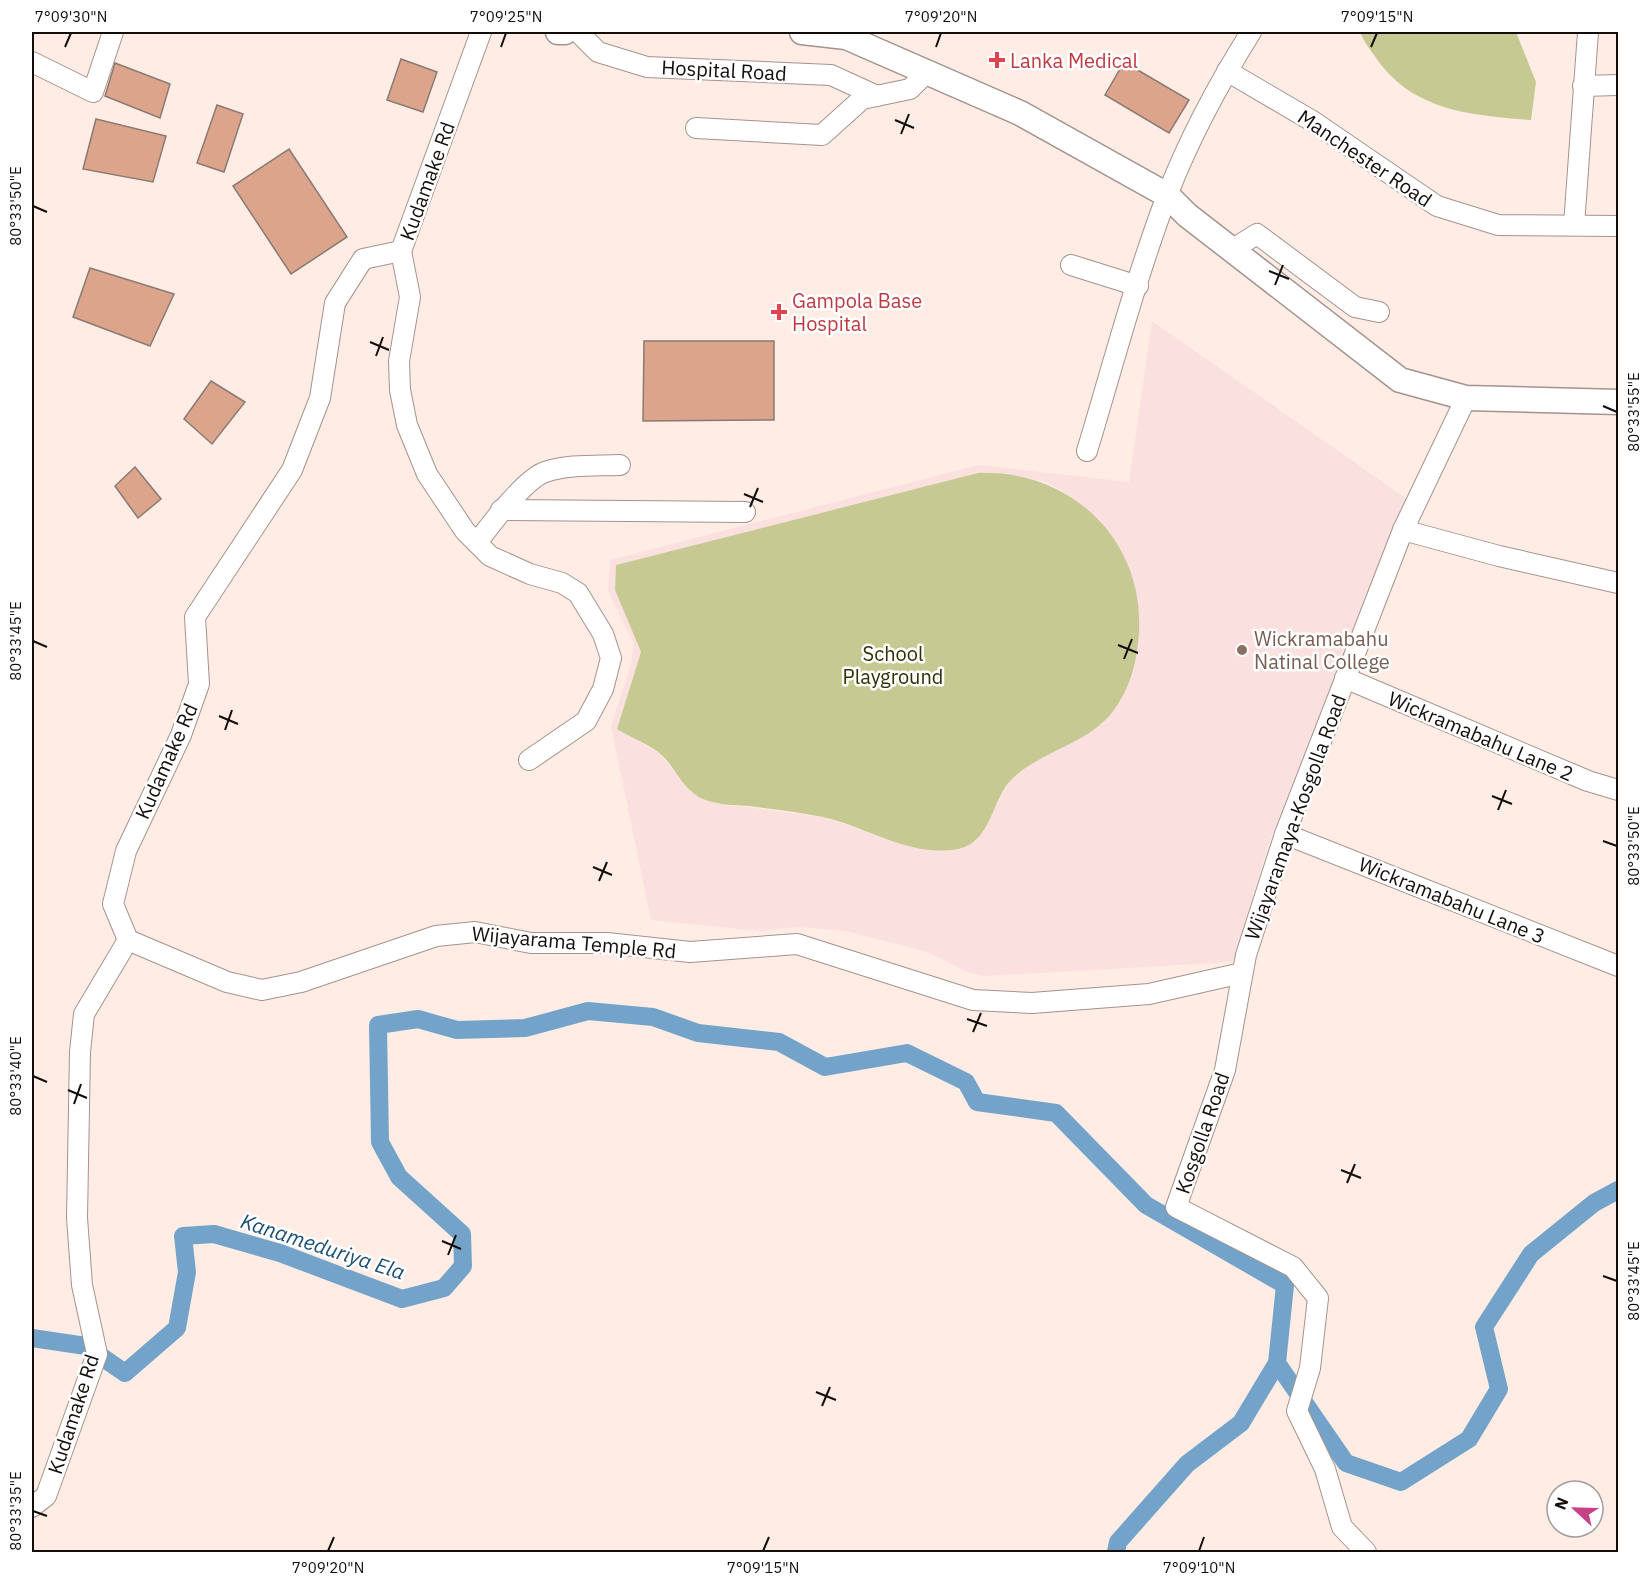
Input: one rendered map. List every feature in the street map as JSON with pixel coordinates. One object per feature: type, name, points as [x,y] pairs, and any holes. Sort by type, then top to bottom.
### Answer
[{"type":"main road","points":[[558,32],[565,32]]},
{"type":"main road","points":[[802,32],[846,37],[928,71],[1020,113],[1167,195],[1187,215],[1400,380],[1466,398],[1618,402]]},
{"type":"street","points":[[32,62],[93,92],[113,32]]},
{"type":"street","name":"Kudamake Rd","points":[[32,1507],[46,1496],[97,1354],[82,1285],[76,1218],[80,1052],[84,1014],[128,940],[113,904],[126,851],[181,735],[199,684],[195,617],[292,470],[320,398],[335,303],[363,259],[401,251],[481,32]]},
{"type":"street","name":"Hospital Road","points":[[578,32],[598,52],[647,67],[831,75],[877,96]]},
{"type":"street","points":[[1087,451],[1167,195],[1189,143],[1227,71],[1251,32]]},
{"type":"street","points":[[1574,225],[1588,32]]},
{"type":"street","points":[[696,128],[822,135],[862,99],[910,90],[928,71]]},
{"type":"street","name":"Manchester Road","points":[[1227,71],[1314,122],[1437,206],[1498,225],[1618,226]]},
{"type":"street","points":[[1583,86],[1618,85]]},
{"type":"street","points":[[1233,249],[1257,234],[1355,306],[1379,312]]},
{"type":"street","points":[[401,251],[411,297],[399,361],[407,425],[427,474],[465,531],[490,556],[530,574],[562,583],[578,593],[603,634],[611,658],[603,689],[586,721],[528,760]]},
{"type":"street","points":[[1071,265],[1138,286]]},
{"type":"street","name":"Wijayaramaya-Kosgolla Road","points":[[1242,973],[1285,834],[1345,678],[1403,530],[1466,398]]},
{"type":"street","points":[[477,543],[501,510],[542,472],[558,468],[620,465]]},
{"type":"street","points":[[501,510],[745,512]]},
{"type":"street","points":[[1403,530],[1499,556],[1618,583]]},
{"type":"street","name":"Wickramabahu Lane 2","points":[[1345,678],[1588,781],[1618,790]]},
{"type":"street","name":"Wickramabahu Lane 3","points":[[1285,834],[1618,966]]},
{"type":"street","name":"Wijayarama Temple Rd","points":[[128,940],[227,982],[262,990],[302,982],[436,936],[476,932],[531,943],[608,943],[690,952],[797,944],[973,1000],[1032,1002],[1149,994],[1242,973]]},
{"type":"street","name":"Kosgolla Road","points":[[1242,973],[1225,1070],[1176,1207],[1293,1267],[1318,1298],[1310,1368],[1297,1411],[1325,1469],[1342,1527],[1366,1552]]},
{"type":"shaded area","name":"Wickramabahu Natinal College","points":[[1152,321],[1407,499],[1269,843],[1233,962],[984,976],[967,972],[928,952],[845,931],[798,927],[760,931],[651,920],[611,726],[631,664],[634,644],[608,591],[610,560],[979,465],[1129,482]],"holes":[[[988,472],[1043,481],[1061,490],[1099,519],[1124,556],[1139,618],[1134,670],[1127,689],[1103,724],[1035,761],[1011,780],[975,842],[959,848],[856,828],[824,817],[714,803],[691,792],[659,753],[617,729],[641,652],[615,590],[616,565],[978,473]]]},
{"type":"green space","points":[[1360,32],[1516,32],[1536,82],[1531,120],[1464,112],[1424,99],[1405,88],[1389,74],[1368,47]]},
{"type":"green space","name":"School Playground","points":[[978,473],[1012,475],[1043,483],[1071,497],[1095,516],[1115,540],[1129,567],[1137,598],[1139,632],[1133,671],[1116,707],[1095,729],[1025,768],[1013,778],[1000,797],[985,829],[969,845],[940,851],[923,849],[823,817],[708,801],[695,795],[658,752],[617,729],[641,652],[615,590],[616,565]]},
{"type":"building","points":[[401,59],[437,72],[423,112],[387,100]]},
{"type":"building","points":[[1124,62],[1189,100],[1169,133],[1105,95]]},
{"type":"building","points":[[115,63],[170,84],[160,118],[105,96]]},
{"type":"building","points":[[217,105],[243,114],[224,172],[197,163]]},
{"type":"building","points":[[96,119],[166,136],[153,182],[83,169]]},
{"type":"building","points":[[289,149],[347,237],[291,274],[233,186]]},
{"type":"building","points":[[90,268],[174,294],[150,346],[73,317]]},
{"type":"building","points":[[644,341],[774,341],[774,420],[643,421]]},
{"type":"building","points":[[211,381],[245,402],[212,444],[184,419]]},
{"type":"building","points":[[135,467],[161,499],[138,518],[115,486]]},
{"type":"waterway","name":"Kanameduriya Ela","points":[[32,1338],[86,1346],[125,1373],[177,1328],[187,1272],[183,1236],[214,1234],[280,1253],[402,1299],[444,1288],[463,1266],[462,1234],[399,1177],[380,1142],[378,1025],[418,1019],[457,1030],[525,1028],[588,1011],[653,1017],[698,1033],[779,1042],[825,1067],[907,1053],[966,1082],[977,1102],[1056,1113],[1146,1205],[1285,1285],[1277,1363],[1346,1463],[1401,1482],[1469,1439],[1499,1389],[1484,1327],[1531,1254],[1594,1203],[1618,1190]]},
{"type":"waterway","points":[[1116,1552],[1118,1542],[1187,1464],[1241,1423],[1277,1363]]},
{"type":"place","name":"Lanka Medical","points":[[997,60]]},
{"type":"place","name":"Gampola Base Hospital","points":[[779,312]]},
{"type":"place","name":"Wickramabahu Natinal College","points":[[1242,650]]}]
